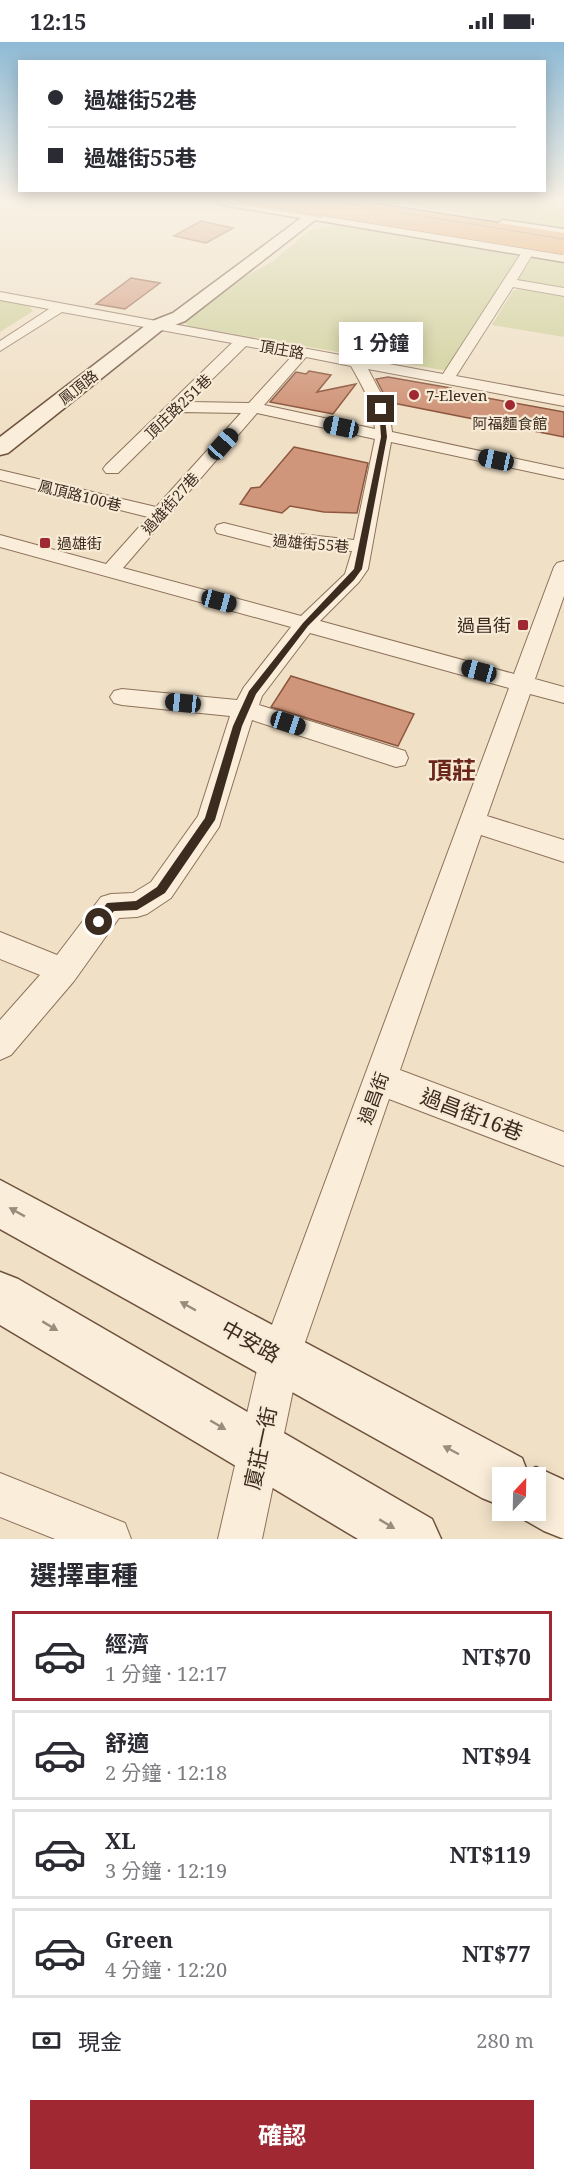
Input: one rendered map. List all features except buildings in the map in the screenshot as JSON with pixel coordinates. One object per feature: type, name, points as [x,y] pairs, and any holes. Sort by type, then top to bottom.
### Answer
[{"type":"main road","name":"鳳頂路","points":[[0,448],[156,326],[179,317],[237,271]]},
{"type":"main road","name":"鳳頂路","points":[[156,326],[164,312],[198,282]]},
{"type":"main road","name":"中安路","points":[[0,1203],[492,1473]]},
{"type":"main road","points":[[0,1297],[412,1539]]},
{"type":"main road","points":[[546,1501],[564,1511]]},
{"type":"street","points":[[447,379],[517,271]]},
{"type":"street","points":[[509,284],[564,292]]},
{"type":"street","name":"頂庄路","points":[[0,296],[564,401]]},
{"type":"street","points":[[0,347],[59,308]]},
{"type":"street","name":"頂庄路251巷","points":[[112,469],[242,342]]},
{"type":"street","name":"過雄街27巷","points":[[110,571],[303,353]]},
{"type":"street","name":"過雄街55巷","points":[[63,971],[111,906],[137,905],[161,890],[210,820],[252,693],[305,624],[358,569],[384,437],[381,409],[357,363]]},
{"type":"street","points":[[177,407],[254,408],[564,474]]},
{"type":"street","name":"鳳頂路100巷","points":[[0,475],[160,514]]},
{"type":"street","name":"過雄街55巷","points":[[224,529],[276,542],[300,540],[364,547]]},
{"type":"street","points":[[0,541],[564,695]]},
{"type":"street","name":"過昌街","points":[[280,1357],[564,567]]},
{"type":"street","points":[[122,696],[245,709],[396,758]]},
{"type":"street","points":[[472,822],[564,851]]},
{"type":"street","points":[[0,945],[63,971],[0,1044]]},
{"type":"street","name":"過昌街16巷","points":[[380,1078],[564,1149]]},
{"type":"street","name":"廈莊一街","points":[[240,1539],[280,1357]]},
{"type":"street","points":[[0,1495],[109,1539]]},
{"type":"green space","points":[[255,271],[514,271],[452,368],[442,370],[189,326],[182,321],[230,284]]},
{"type":"green space","points":[[524,271],[564,271],[564,288],[518,281]]},
{"type":"green space","points":[[519,289],[564,297],[564,337],[492,325],[513,291]]},
{"type":"green space","points":[[0,301],[29,306],[33,311],[0,332]]},
{"type":"place","name":"7-Eleven","points":[[414,395]]},
{"type":"place","name":"阿福麵食館","points":[[510,405]]},
{"type":"place","name":"過雄街","points":[[45,543]]},
{"type":"place","name":"過昌街","points":[[523,625]]},
{"type":"district","name":"頂莊","points":[[452,769]]},
{"type":"route","points":[[99,922],[111,906],[137,905],[161,890],[210,820],[238,726],[252,693],[305,624],[358,569],[384,437],[381,409]]}]
